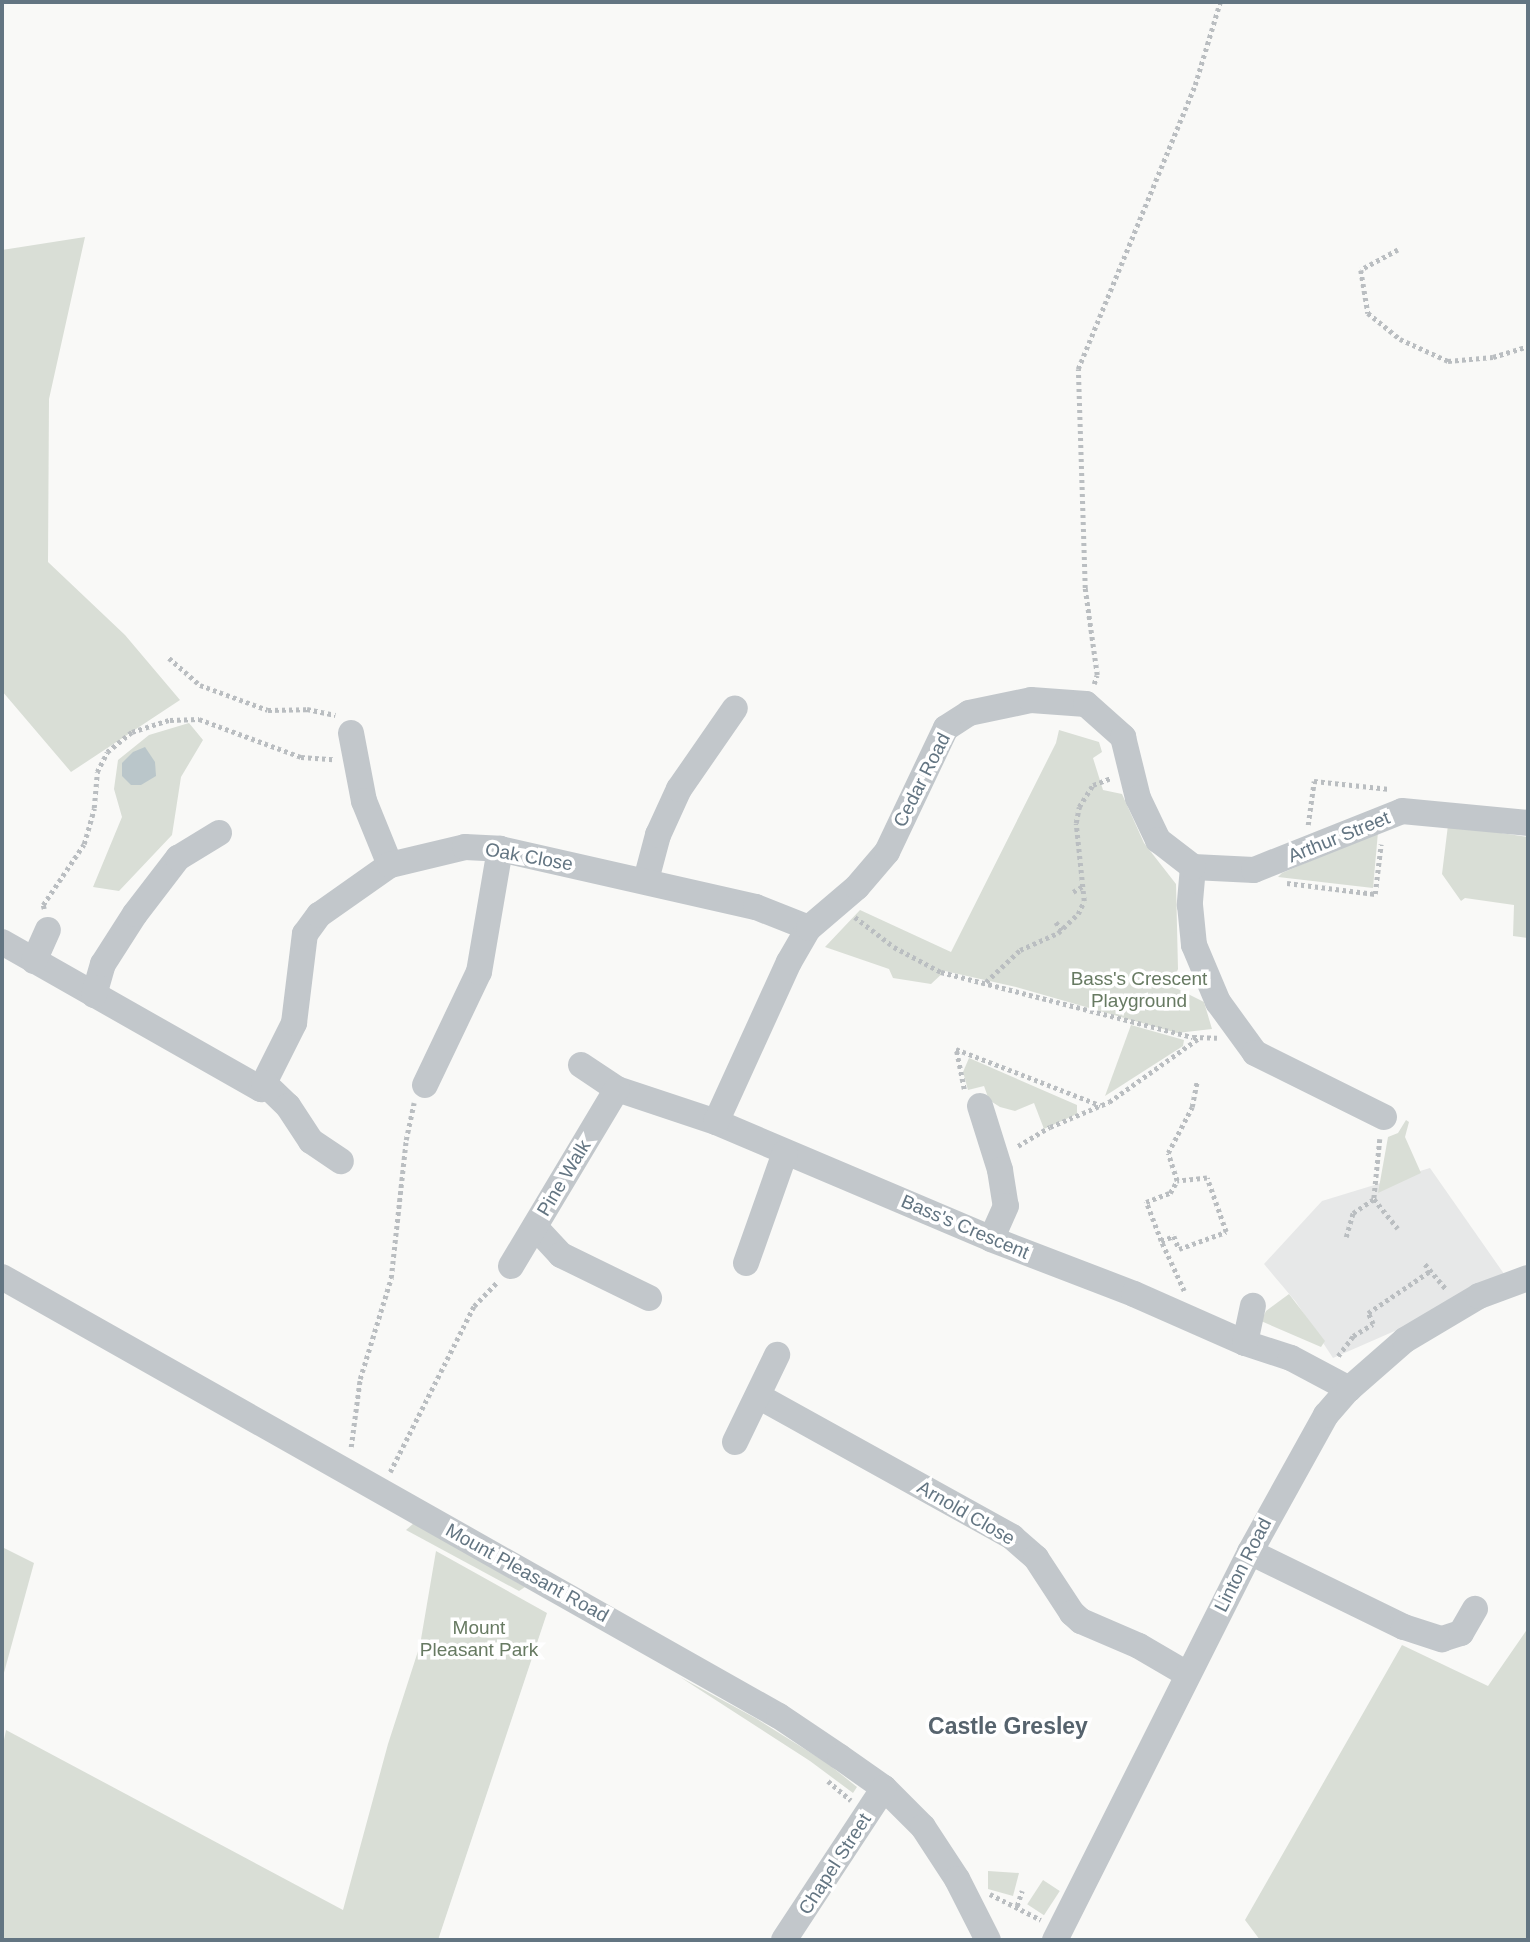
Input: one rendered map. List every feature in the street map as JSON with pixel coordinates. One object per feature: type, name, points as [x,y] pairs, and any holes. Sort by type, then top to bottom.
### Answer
[{"type":"street","name":"Cedar Road","points":[[716,1122],[789,962],[809,928],[838,903],[887,852],[946,728],[969,713],[1031,700],[1086,704]]},
{"type":"street","points":[[1086,704],[1123,737],[1138,798],[1158,840],[1193,867],[1189,905],[1194,945],[1218,1002],[1237,1028],[1254,1065],[1384,1117]]},
{"type":"street","points":[[646,880],[658,835],[679,789],[735,708]]},
{"type":"street","points":[[354,746],[364,801],[390,866]]},
{"type":"street","name":"Arthur Street","points":[[1193,867],[1254,870],[1402,811],[1528,822]]},
{"type":"street","points":[[94,995],[103,964],[135,914],[178,858],[219,833]]},
{"type":"street","name":"Oak Close","points":[[264,1083],[294,1023],[305,934],[319,915],[390,866],[465,847],[500,849],[756,907],[809,928]]},
{"type":"street","points":[[425,1085],[479,972],[500,849]]},
{"type":"street","points":[[34,961],[48,930]]},
{"type":"street","points":[[2,942],[261,1088],[264,1083],[288,1106],[311,1141],[341,1161]]},
{"type":"street","name":"Bass's Crescent","points":[[581,1065],[617,1088],[716,1122],[991,1239],[1134,1294],[1245,1343],[1291,1358],[1349,1389]]},
{"type":"street","name":"Pine Walk","points":[[511,1266],[617,1088]]},
{"type":"street","points":[[981,1106],[997,1159],[1006,1206],[991,1239]]},
{"type":"street","points":[[746,1263],[785,1153]]},
{"type":"street","points":[[535,1227],[561,1255],[649,1298]]},
{"type":"street","name":"Mount Pleasant Road","points":[[2,1277],[779,1716],[884,1788],[923,1827],[962,1888],[988,1940]]},
{"type":"street","name":"Linton Road","points":[[1058,1936],[1187,1674],[1250,1552],[1326,1415],[1349,1389],[1405,1340],[1479,1296],[1528,1278]]},
{"type":"street","points":[[1245,1343],[1253,1306]]},
{"type":"street","points":[[735,1442],[777,1355]]},
{"type":"street","name":"Arnold Close","points":[[758,1396],[1012,1537],[1050,1564],[1072,1613],[1082,1621],[1139,1646],[1187,1674]]},
{"type":"street","points":[[1250,1552],[1404,1627],[1442,1639],[1461,1633],[1475,1609]]},
{"type":"street","name":"Chapel Street","points":[[784,1940],[884,1788]]},
{"type":"path","points":[[1086,704],[1097,675],[1085,588],[1077,369],[1195,85],[1220,2]]},
{"type":"path","points":[[1398,250],[1361,270],[1368,313],[1400,340],[1448,361],[1493,357],[1528,346]]},
{"type":"path","points":[[48,930],[43,905],[84,844],[94,808],[97,772],[107,752],[132,732],[170,720],[199,719],[300,757],[354,746],[340,716],[307,709],[268,710],[200,685],[169,658]]},
{"type":"path","points":[[986,982],[1020,950],[1062,930],[1078,914],[1084,901],[1076,822],[1083,796],[1093,785],[1131,771]]},
{"type":"path","points":[[1254,870],[1274,881],[1375,894],[1384,819]]},
{"type":"path","points":[[1073,892],[1083,886]]},
{"type":"path","points":[[838,903],[894,947],[941,972],[1200,1037],[1216,1039],[1237,1028]]},
{"type":"path","points":[[1056,922],[1062,930]]},
{"type":"path","points":[[997,1159],[1050,1127],[1101,1106],[1200,1037]]},
{"type":"path","points":[[981,1106],[966,1099],[956,1049],[1101,1106]]},
{"type":"path","points":[[1185,1294],[1146,1202],[1170,1193],[1177,1181],[1168,1153],[1192,1107],[1197,1081]]},
{"type":"path","points":[[348,1473],[360,1379],[391,1278],[411,1108],[425,1085]]},
{"type":"path","points":[[1384,1117],[1374,1199],[1398,1229]]},
{"type":"path","points":[[1161,1241],[1174,1236],[1179,1250],[1226,1231],[1207,1178],[1177,1181]]},
{"type":"path","points":[[1346,1237],[1353,1213],[1374,1199]]},
{"type":"path","points":[[1425,1264],[1461,1307]]},
{"type":"path","points":[[383,1492],[396,1457],[474,1306],[511,1266]]},
{"type":"path","points":[[1320,1375],[1353,1336],[1373,1324],[1368,1313],[1430,1270]]},
{"type":"path","points":[[962,1888],[996,1895],[1017,1906],[1058,1936]]},
{"type":"path","points":[[1017,1906],[1022,1891]]},
{"type":"shaded area","points":[[145,747],[155,762],[156,776],[141,785],[131,785],[122,776],[122,763],[133,752]]},
{"type":"shaded area","points":[[1430,1168],[1509,1281],[1333,1358],[1296,1302],[1264,1264],[1322,1201]]},
{"type":"green space","points":[[85,237],[49,399],[48,562],[125,635],[180,700],[71,772],[2,691],[2,250]]},
{"type":"green space","points":[[189,723],[203,740],[181,777],[172,835],[119,891],[93,887],[122,817],[114,789],[118,760],[149,735]]},
{"type":"green space","name":"Bass's Crescent Playground","points":[[1059,730],[1099,742],[1102,752],[1093,758],[1103,790],[1122,794],[1144,843],[1176,884],[1178,969],[1172,986],[1204,1002],[1212,1029],[1177,1033],[1016,987],[945,971],[931,984],[893,978],[889,969],[825,947],[860,910],[951,952],[1056,743]]},
{"type":"green space","points":[[1448,825],[1528,837],[1528,938],[1513,936],[1514,905],[1465,898],[1461,901],[1442,874]]},
{"type":"green space","points":[[1378,832],[1373,888],[1278,877],[1282,873]]},
{"type":"green space","points":[[1131,1025],[1184,1040],[1183,1046],[1105,1096]]},
{"type":"green space","points":[[969,1058],[1077,1105],[1077,1114],[1044,1129],[1034,1103],[1015,1111],[1000,1107],[989,1100],[984,1086],[968,1090],[963,1072]]},
{"type":"green space","points":[[1406,1120],[1409,1122],[1405,1137],[1421,1173],[1378,1193],[1388,1137],[1398,1133]]},
{"type":"green space","points":[[1289,1294],[1325,1341],[1321,1347],[1261,1321],[1266,1311]]},
{"type":"green space","points":[[414,1523],[525,1587],[519,1591],[406,1530]]},
{"type":"green space","points":[[2,1547],[34,1563],[2,1680]]},
{"type":"green space","name":"Mount Pleasant Park","points":[[436,1551],[547,1613],[438,1940],[2,1940],[2,1750],[6,1730],[343,1910],[388,1744],[420,1645]]},
{"type":"green space","points":[[1528,1628],[1528,1940],[1260,1940],[1245,1920],[1402,1645],[1488,1686]]},
{"type":"green space","points":[[680,1677],[757,1719],[827,1763],[857,1787],[853,1793],[810,1761]]},
{"type":"green space","points":[[988,1871],[1019,1873],[1013,1896],[988,1889]]},
{"type":"green space","points":[[1043,1880],[1060,1891],[1044,1915],[1027,1904]]},
{"type":"district","name":"Castle Gresley","points":[[1008,1726]]}]
